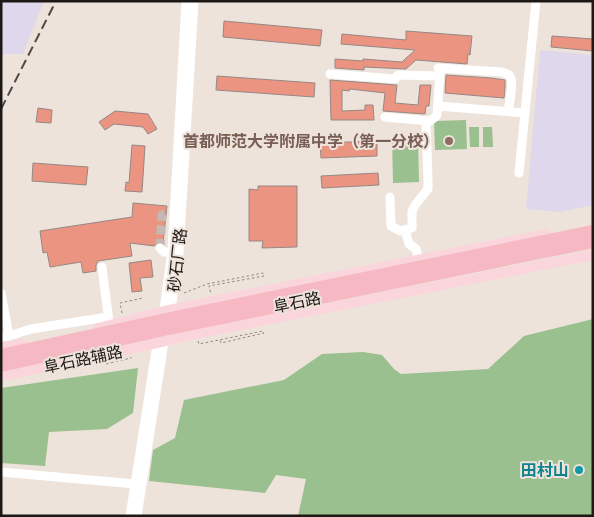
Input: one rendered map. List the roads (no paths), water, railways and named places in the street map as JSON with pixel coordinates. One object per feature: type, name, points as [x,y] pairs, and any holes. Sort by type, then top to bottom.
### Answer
[{"type":"highway","name":"阜石路","points":[[1,355],[170,318],[593,231]]},
{"type":"highway","name":"阜石路","points":[[1,366],[174,328],[593,242]]},
{"type":"main road","name":"阜石路","points":[[1,348],[78,333],[108,321],[593,225]]},
{"type":"main road","name":"阜石路","points":[[161,342],[593,255]]},
{"type":"main road","name":"阜石路辅路","points":[[1,376],[161,342]]},
{"type":"street","name":"砂石厂路","points":[[168,310],[172,252],[171,212],[186,1]]},
{"type":"street","name":"砂石厂路","points":[[130,516],[179,252],[194,1]]},
{"type":"street","points":[[519,173],[536,1]]},
{"type":"street","points":[[330,74],[395,79],[398,74],[439,71],[502,72],[511,77],[512,83],[508,112]]},
{"type":"street","points":[[385,116],[430,121],[434,118],[437,115],[438,106],[439,71]]},
{"type":"street","points":[[438,106],[525,112]]},
{"type":"street","points":[[390,197],[391,226],[400,231],[412,228],[412,212],[428,188],[426,120]]},
{"type":"street","points":[[405,230],[409,244],[416,249],[419,260]]},
{"type":"street","points":[[160,248],[164,252],[172,252]]},
{"type":"street","points":[[1,293],[5,336],[31,329],[108,321],[102,267]]},
{"type":"street","name":"砂石厂路","points":[[137,516],[161,342]]},
{"type":"street","points":[[1,472],[135,484]]},
{"type":"tunnel","points":[[160,248],[162,215],[168,213]]},
{"type":"railway","points":[[1,109],[56,1]]},
{"type":"place","name":"首都师范大学附属中学（第一分校）","points":[[449,141]]},
{"type":"place","name":"田村山","points":[[579,470]]}]
